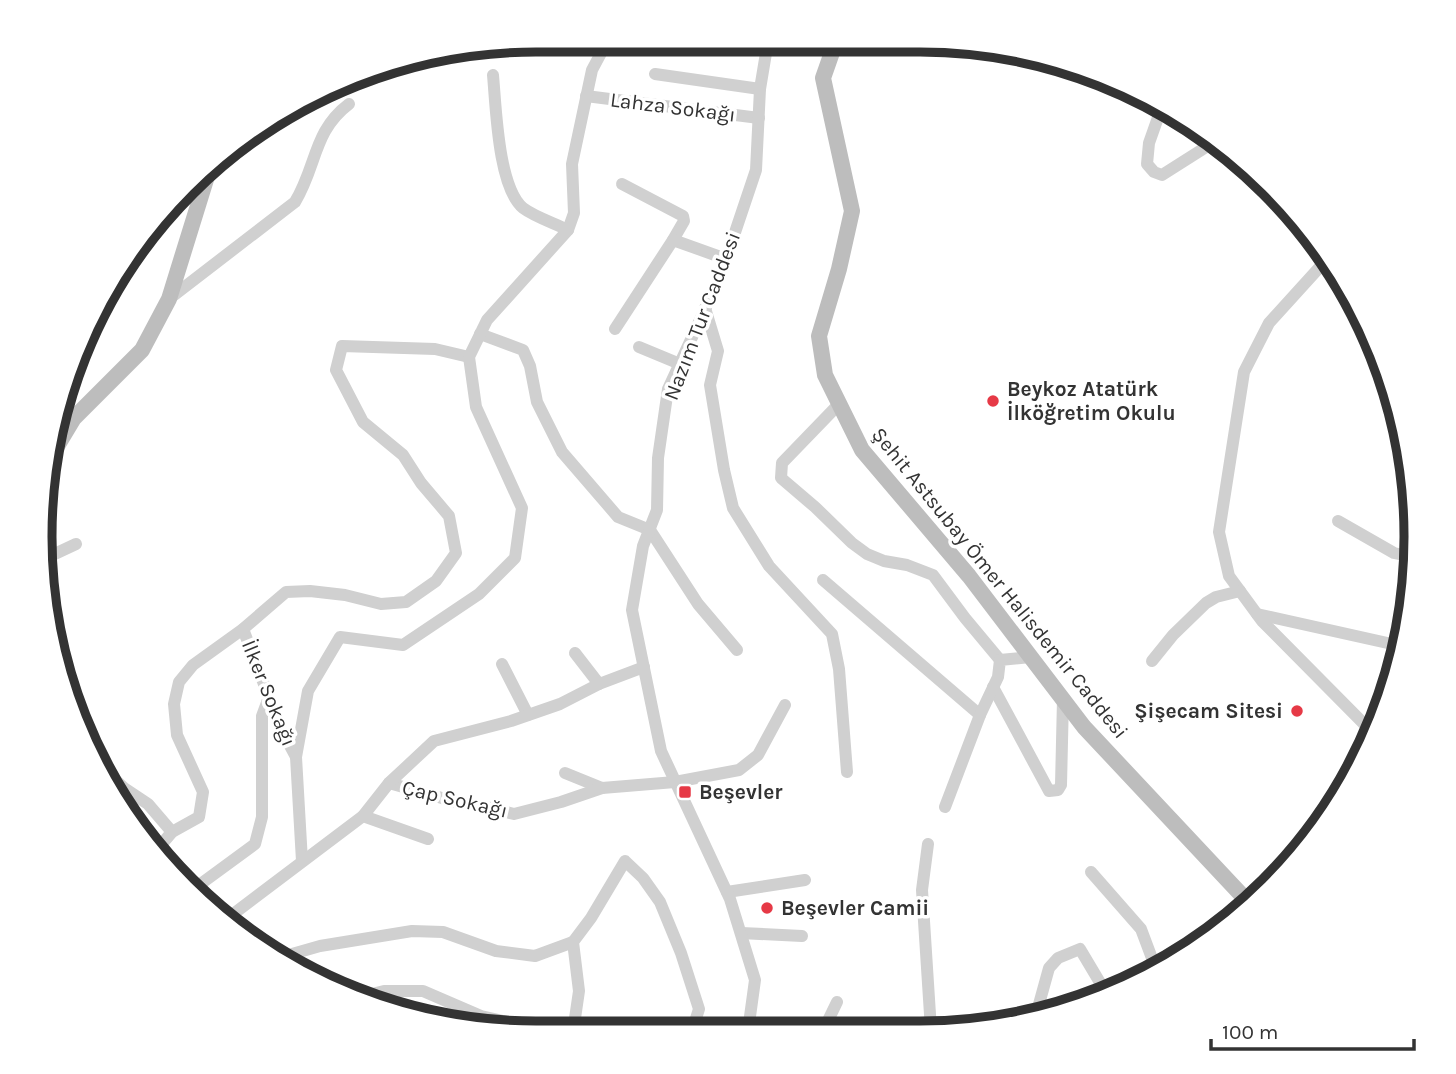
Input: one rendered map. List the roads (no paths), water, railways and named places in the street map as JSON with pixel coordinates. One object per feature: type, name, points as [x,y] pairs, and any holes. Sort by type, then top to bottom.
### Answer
[{"type":"street","points":[[302,861],[296,758],[308,691],[340,637],[402,645],[479,594],[515,558],[522,508],[476,407],[469,357],[487,320],[568,230],[575,213],[572,164],[592,70],[602,52]]},
{"type":"street","name":"Nazım Tur Caddesi","points":[[749,1021],[755,980],[727,891],[661,751],[632,610],[643,546],[657,510],[658,458],[668,389],[726,259],[756,170],[760,89],[766,52]]},
{"type":"street","name":"Şehit Astsubay Ömer Halisdemir Caddesi","points":[[832,52],[823,78],[852,211],[839,269],[819,336],[825,375],[839,404],[862,450],[969,576],[1084,727],[1243,897]]},
{"type":"street","points":[[656,74],[760,89]]},
{"type":"street","points":[[493,75],[498,132],[510,194],[524,208],[568,230]]},
{"type":"street","name":"Lahza Sokağı","points":[[586,96],[759,118]]},
{"type":"street","points":[[169,299],[295,202],[304,188],[315,160],[320,137],[337,113],[349,104]]},
{"type":"street","points":[[1159,116],[1149,142],[1147,164],[1154,172],[1162,174],[1206,147]]},
{"type":"street","points":[[615,329],[684,221],[683,216],[622,184]]},
{"type":"street","points":[[64,435],[74,418],[142,350],[169,299],[204,185]]},
{"type":"street","points":[[673,240],[726,259]]},
{"type":"street","points":[[1321,266],[1269,323],[1244,372],[1219,532],[1229,576],[1262,621],[1365,725]]},
{"type":"street","points":[[705,308],[718,351],[710,385],[733,508],[769,566],[832,634],[839,669],[847,772]]},
{"type":"street","points":[[480,334],[523,350],[530,366],[537,402],[562,452],[618,517],[649,530],[698,604],[737,650]]},
{"type":"street","points":[[162,843],[172,832],[199,817],[203,792],[177,735],[174,704],[179,682],[192,665],[243,629],[286,592],[334,594],[381,604],[406,602],[436,581],[456,553],[449,516],[402,455],[363,422],[336,370],[342,346],[435,349],[469,357]]},
{"type":"street","points":[[639,347],[680,365]]},
{"type":"street","points":[[839,404],[782,463],[780,478],[867,554],[933,575],[1000,660],[998,677],[979,715],[945,807]]},
{"type":"street","points":[[1338,521],[1403,555]]},
{"type":"street","points":[[53,555],[76,544]]},
{"type":"street","points":[[823,580],[979,715]]},
{"type":"street","points":[[1152,661],[1173,635],[1206,603],[1216,597],[1240,591]]},
{"type":"street","points":[[1257,614],[1391,644]]},
{"type":"street","name":"İlker Sokağı","points":[[243,629],[281,729],[296,758]]},
{"type":"street","points":[[575,653],[599,684]]},
{"type":"street","points":[[1000,660],[1031,657]]},
{"type":"street","points":[[502,664],[528,715]]},
{"type":"street","points":[[233,914],[363,816],[389,783],[434,741],[560,704],[599,684],[644,667]]},
{"type":"street","points":[[993,687],[1049,791],[1058,790],[1061,785],[1063,699]]},
{"type":"street","points":[[200,885],[256,844],[262,817],[262,716],[269,697]]},
{"type":"street","name":"Çap Sokağı","points":[[389,783],[463,804],[514,814],[602,788],[675,782],[739,770],[758,755],[785,705]]},
{"type":"street","name":"Çap Sokağı","points":[[565,774],[602,788]]},
{"type":"street","points":[[121,785],[148,804],[172,832]]},
{"type":"street","points":[[363,816],[428,839]]},
{"type":"street","points":[[928,844],[922,890],[930,1021]]},
{"type":"street","points":[[291,955],[320,946],[412,930],[443,932],[496,951],[535,956],[573,942],[591,918],[625,861],[643,878],[660,902],[681,953],[699,1009],[695,1021]]},
{"type":"street","points":[[1091,872],[1141,929],[1153,961]]},
{"type":"street","points":[[727,891],[805,880]]},
{"type":"street","points":[[741,933],[803,936]]},
{"type":"street","points":[[573,942],[579,991],[575,1021]]},
{"type":"street","points":[[1039,1006],[1049,968],[1058,958],[1080,949],[1102,986]]},
{"type":"street","points":[[373,993],[384,990],[423,991],[492,1019]]},
{"type":"street","points":[[827,1021],[837,1002]]},
{"type":"place","name":"Beykoz Atatürk İlköğretim Okulu","points":[[993,401]]},
{"type":"place","name":"Şişecam Sitesi","points":[[1297,711]]},
{"type":"place","name":"Beşevler","points":[[685,792]]},
{"type":"place","name":"Beşevler Camii","points":[[767,908]]}]
